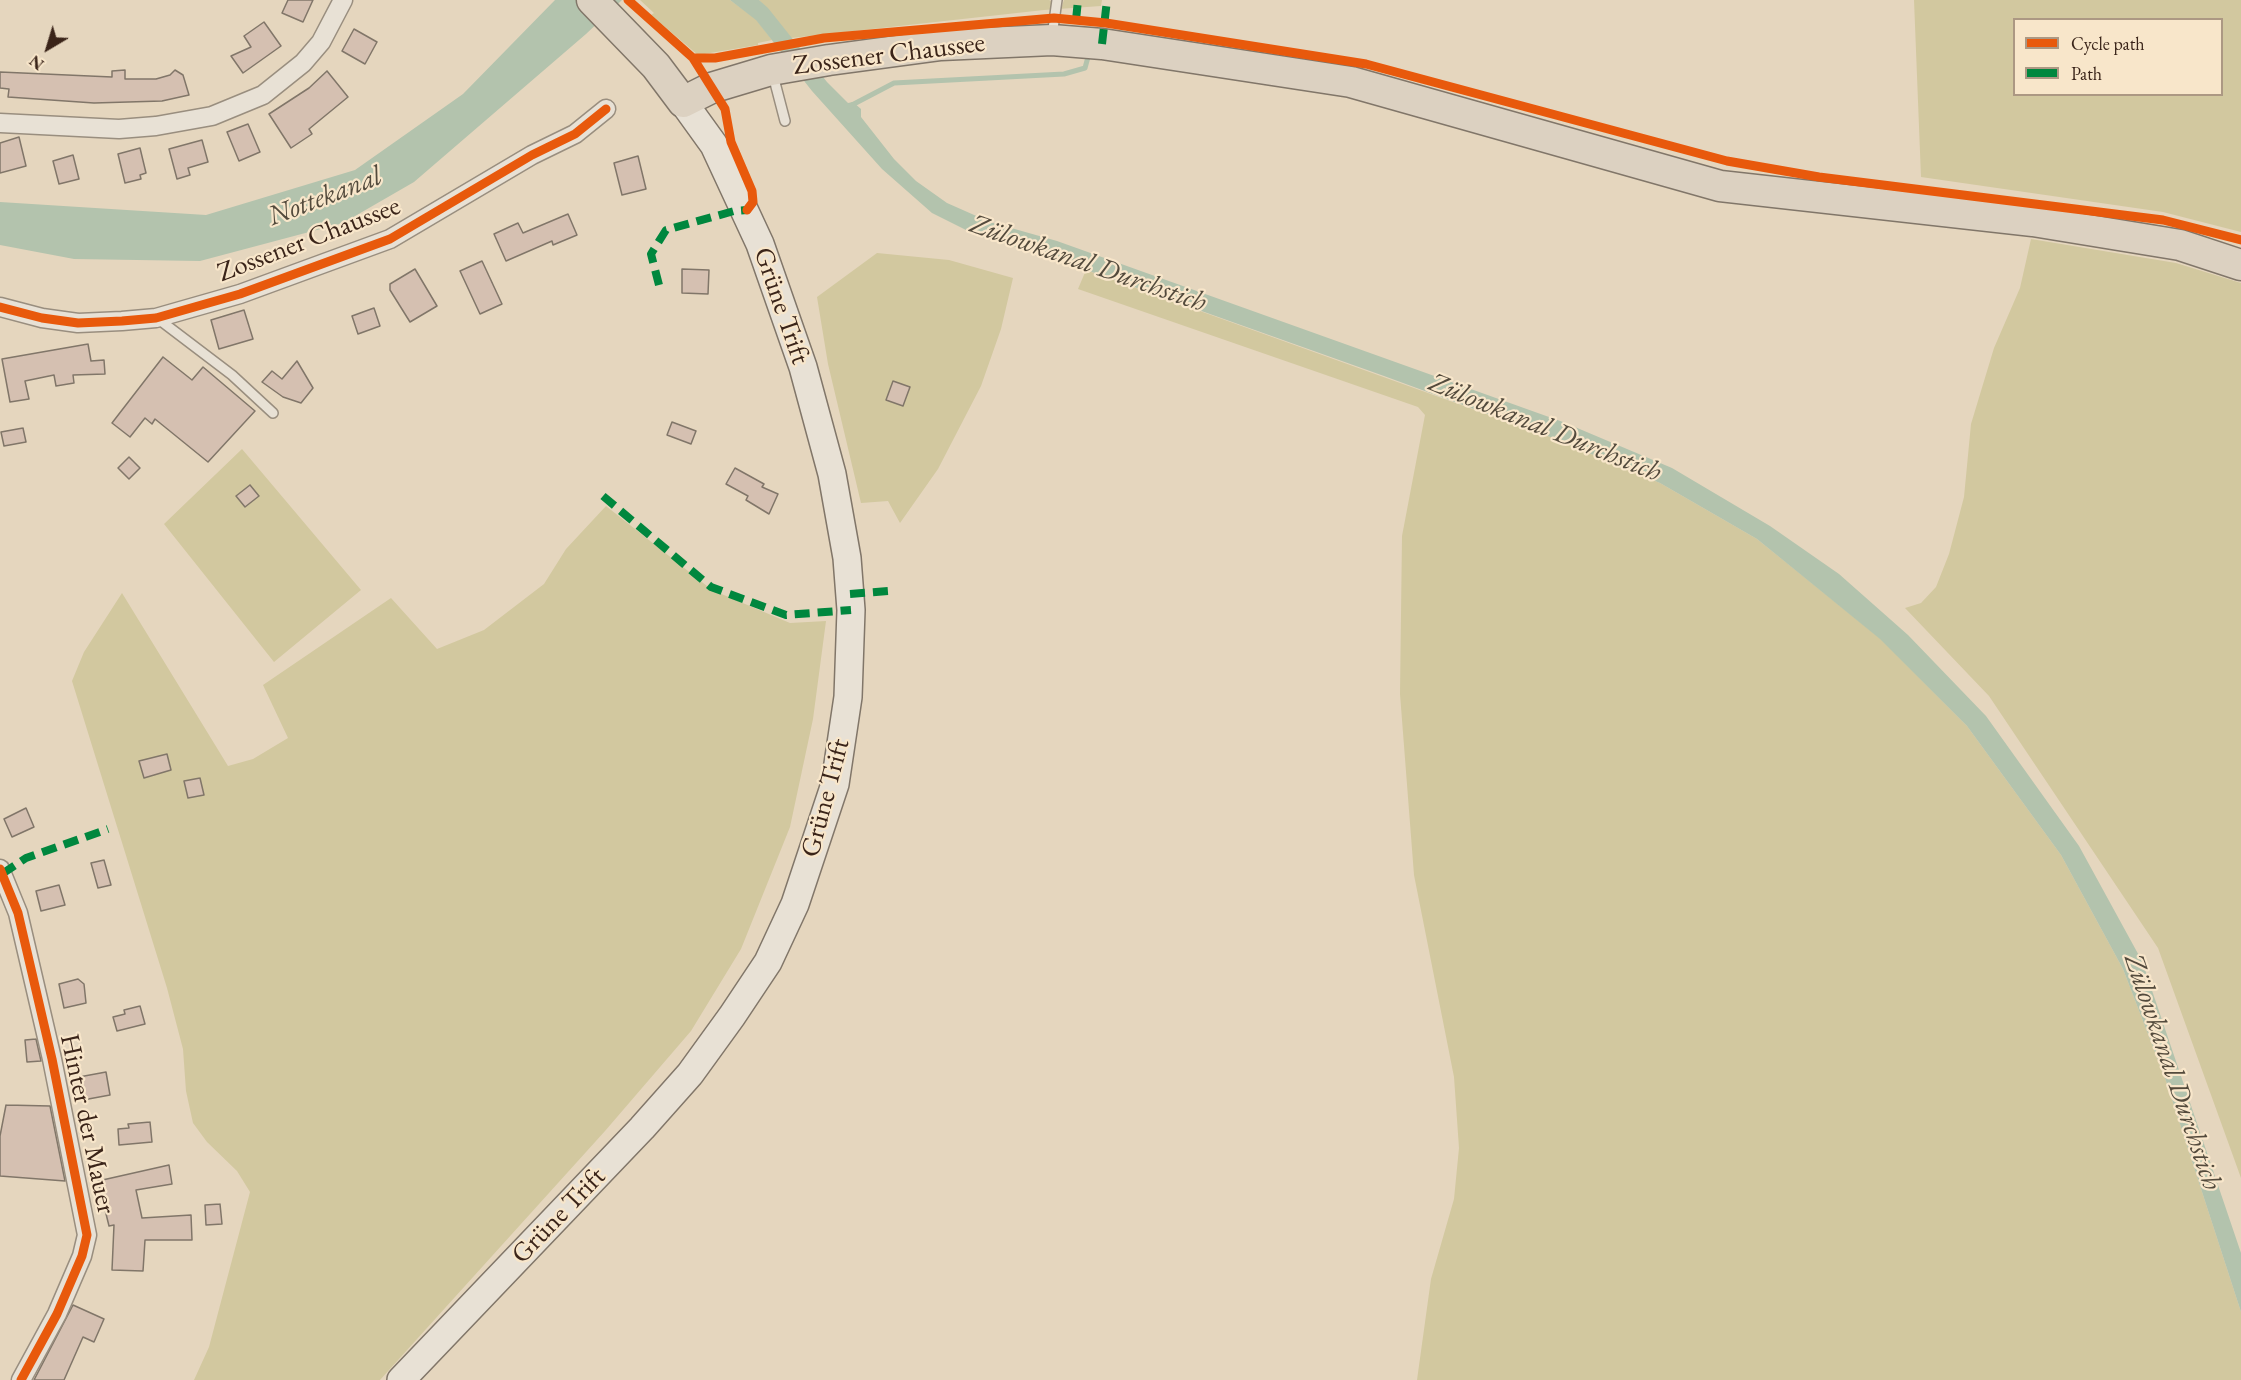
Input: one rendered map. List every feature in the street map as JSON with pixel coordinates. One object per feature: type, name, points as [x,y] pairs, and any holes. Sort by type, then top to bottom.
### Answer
[{"type":"main road","points":[[592,0],[624,31],[683,102]]},
{"type":"main road","name":"Zossener Chaussee","points":[[683,102],[711,88],[780,68],[829,60],[940,45],[1052,40],[1102,44],[1351,82],[1720,186],[2033,222],[2180,246],[2241,265]]},
{"type":"main road","name":"Grüne Trift","points":[[401,1380],[642,1128],[690,1074],[768,962],[795,904],[835,784],[848,697],[851,610],[847,558],[832,474],[803,367],[760,244],[714,145],[683,102]]},
{"type":"street","points":[[0,123],[119,129],[156,126],[212,116],[263,95],[303,63],[321,42],[343,0]]},
{"type":"street","name":"Zossener Chaussee","points":[[0,307],[31,316],[78,323],[156,318],[240,294],[390,239],[532,154],[575,134],[606,109]]},
{"type":"street","name":"Hinter der Mauer","points":[[1,872],[18,913],[52,1059],[87,1235],[82,1256],[57,1314],[21,1380]]},
{"type":"lane","points":[[1052,40],[1057,0]]},
{"type":"lane","points":[[780,68],[785,121]]},
{"type":"lane","points":[[156,318],[232,375],[273,413]]},
{"type":"shaded area","points":[[640,0],[730,0],[756,19],[772,40],[758,43],[758,45],[698,55],[651,15],[654,13]]},
{"type":"shaded area","points":[[759,0],[1049,0],[1062,6],[1064,0],[1102,0],[1101,6],[1044,10],[791,38]]},
{"type":"shaded area","points":[[1914,0],[2241,0],[2241,232],[2163,212],[1921,177]]},
{"type":"shaded area","points":[[2031,239],[2176,263],[2241,283],[2241,1178],[2158,948],[1989,696],[1905,608],[1921,603],[1936,587],[1949,554],[1964,497],[1971,424],[1994,348],[2020,288]]},
{"type":"shaded area","points":[[877,253],[949,260],[1013,278],[1001,329],[981,386],[938,469],[900,523],[888,501],[861,503],[828,364],[817,297]]},
{"type":"shaded area","points":[[1086,270],[1553,438],[1660,483],[1757,539],[1881,639],[1967,726],[2061,855],[2123,969],[2166,1081],[2241,1312],[2241,1380],[1417,1380],[1431,1279],[1454,1199],[1459,1148],[1454,1077],[1414,875],[1400,694],[1402,536],[1425,415],[1418,407],[1078,289]]},
{"type":"shaded area","points":[[242,449],[361,590],[274,662],[164,524]]},
{"type":"shaded area","points":[[606,506],[712,590],[790,623],[826,621],[813,719],[790,827],[741,949],[691,1031],[605,1131],[380,1380],[194,1380],[209,1347],[250,1192],[237,1171],[207,1142],[193,1123],[186,1091],[183,1049],[167,988],[72,681],[84,652],[122,593],[228,766],[253,759],[288,738],[263,685],[391,598],[437,649],[484,630],[544,584],[566,549]]},
{"type":"water","name":"Nottekanal","points":[[555,0],[622,0],[586,34],[414,182],[343,223],[200,261],[74,259],[0,245],[0,202],[206,215],[355,170],[463,94]]},
{"type":"water","name":"Zülowkanal Durchstich","points":[[730,0],[759,0],[768,8],[827,82],[848,103],[853,102],[861,109],[861,117],[894,159],[916,181],[947,203],[990,222],[1057,241],[1563,422],[1672,468],[1770,526],[1839,574],[1908,635],[1986,716],[2079,846],[2142,961],[2241,1253],[2241,1312],[2166,1081],[2123,969],[2061,855],[1967,726],[1880,639],[1757,539],[1660,483],[1553,438],[1384,376],[1047,256],[978,236],[932,213],[882,169],[812,91],[756,20]]},
{"type":"building","points":[[288,0],[313,0],[303,22],[282,13]]},
{"type":"building","points":[[264,22],[281,46],[243,73],[231,56],[251,47],[244,36]]},
{"type":"building","points":[[354,29],[377,42],[365,64],[342,51]]},
{"type":"building","points":[[125,70],[125,79],[156,79],[170,75],[175,70],[183,75],[189,95],[162,101],[94,103],[8,97],[9,89],[0,88],[0,72],[112,77],[112,71]]},
{"type":"building","points":[[327,71],[348,97],[309,129],[312,134],[291,148],[269,114],[309,88]]},
{"type":"building","points":[[248,124],[260,152],[239,161],[227,132]]},
{"type":"building","points":[[19,137],[26,166],[0,173],[0,143]]},
{"type":"building","points":[[202,140],[208,162],[188,168],[190,175],[177,179],[169,149]]},
{"type":"building","points":[[140,148],[146,173],[140,175],[141,179],[125,183],[118,154]]},
{"type":"building","points":[[73,155],[79,179],[59,184],[53,161]]},
{"type":"building","points":[[638,156],[646,189],[622,195],[614,163]]},
{"type":"building","points":[[568,214],[577,235],[553,245],[552,241],[506,261],[494,234],[518,223],[523,233]]},
{"type":"building","points":[[482,261],[502,304],[480,314],[460,271]]},
{"type":"building","points":[[415,269],[437,306],[410,322],[390,290],[390,284]]},
{"type":"building","points":[[682,269],[709,270],[708,294],[682,293]]},
{"type":"building","points":[[374,308],[380,326],[358,334],[352,316]]},
{"type":"building","points":[[244,310],[253,339],[219,349],[211,320]]},
{"type":"building","points":[[88,344],[91,361],[104,360],[105,374],[73,375],[74,383],[56,386],[54,375],[25,381],[29,399],[10,402],[2,359]]},
{"type":"building","points":[[163,357],[192,380],[203,367],[255,411],[208,462],[155,419],[152,424],[145,418],[130,437],[112,423]]},
{"type":"building","points":[[297,361],[313,388],[301,403],[283,397],[262,382],[272,371],[282,379]]},
{"type":"building","points":[[893,381],[910,387],[903,406],[886,400]]},
{"type":"building","points":[[672,422],[696,431],[691,444],[667,435]]},
{"type":"building","points":[[23,428],[26,442],[4,446],[1,432]]},
{"type":"building","points":[[129,457],[140,468],[129,479],[118,468]]},
{"type":"building","points":[[735,468],[764,484],[762,487],[778,494],[769,514],[746,500],[748,496],[726,484]]},
{"type":"building","points":[[250,485],[259,496],[245,507],[236,496]]},
{"type":"building","points":[[167,754],[171,770],[144,778],[139,761]]},
{"type":"building","points":[[200,778],[204,795],[188,798],[184,781]]},
{"type":"building","points":[[26,808],[34,827],[12,837],[4,819]]},
{"type":"building","points":[[104,860],[111,885],[98,888],[91,863]]},
{"type":"building","points":[[59,885],[65,905],[41,911],[36,891]]},
{"type":"building","points":[[78,979],[84,984],[86,1003],[64,1008],[59,984]]},
{"type":"building","points":[[140,1006],[145,1024],[117,1031],[113,1017],[125,1014],[124,1010]]},
{"type":"building","points":[[36,1039],[41,1061],[27,1062],[25,1040]]},
{"type":"building","points":[[106,1072],[110,1095],[83,1100],[79,1077]]},
{"type":"building","points":[[6,1105],[50,1106],[65,1181],[0,1176],[0,1136]]},
{"type":"building","points":[[150,1122],[152,1142],[119,1145],[118,1129],[129,1128],[128,1124]]},
{"type":"building","points":[[169,1165],[172,1184],[136,1190],[142,1218],[191,1215],[192,1240],[145,1240],[143,1271],[112,1270],[114,1225],[109,1226],[98,1181]]},
{"type":"building","points":[[220,1204],[222,1224],[206,1225],[205,1205]]},
{"type":"building","points":[[73,1305],[104,1319],[94,1342],[83,1337],[64,1380],[34,1380]]},
{"type":"waterway","points":[[850,106],[894,83],[1064,74],[1085,68],[1088,57]]},
{"type":"marked path","points":[[1076,20],[1078,0]]},
{"type":"marked path","points":[[1102,44],[1107,0]]},
{"type":"marked path","points":[[659,285],[651,254],[666,230],[734,211],[747,210],[749,207]]},
{"type":"marked path","points":[[603,496],[711,587],[786,615],[851,610]]},
{"type":"marked path","points":[[850,594],[889,591]]},
{"type":"marked path","points":[[2,874],[26,858],[108,829]]},
{"type":"cycle path","points":[[628,0],[693,58],[725,109],[731,142],[752,191],[753,202],[747,210]]},
{"type":"cycle path","points":[[693,58],[715,58],[824,38],[1054,18],[1106,23],[1366,64],[1727,161],[1819,177],[2163,220],[2241,240]]},
{"type":"cycle path","points":[[0,307],[42,318],[78,323],[122,321],[156,318],[240,294],[390,239],[532,155],[575,134],[606,109]]},
{"type":"cycle path","points":[[0,869],[18,913],[52,1059],[87,1235],[82,1256],[57,1314],[21,1380]]}]
